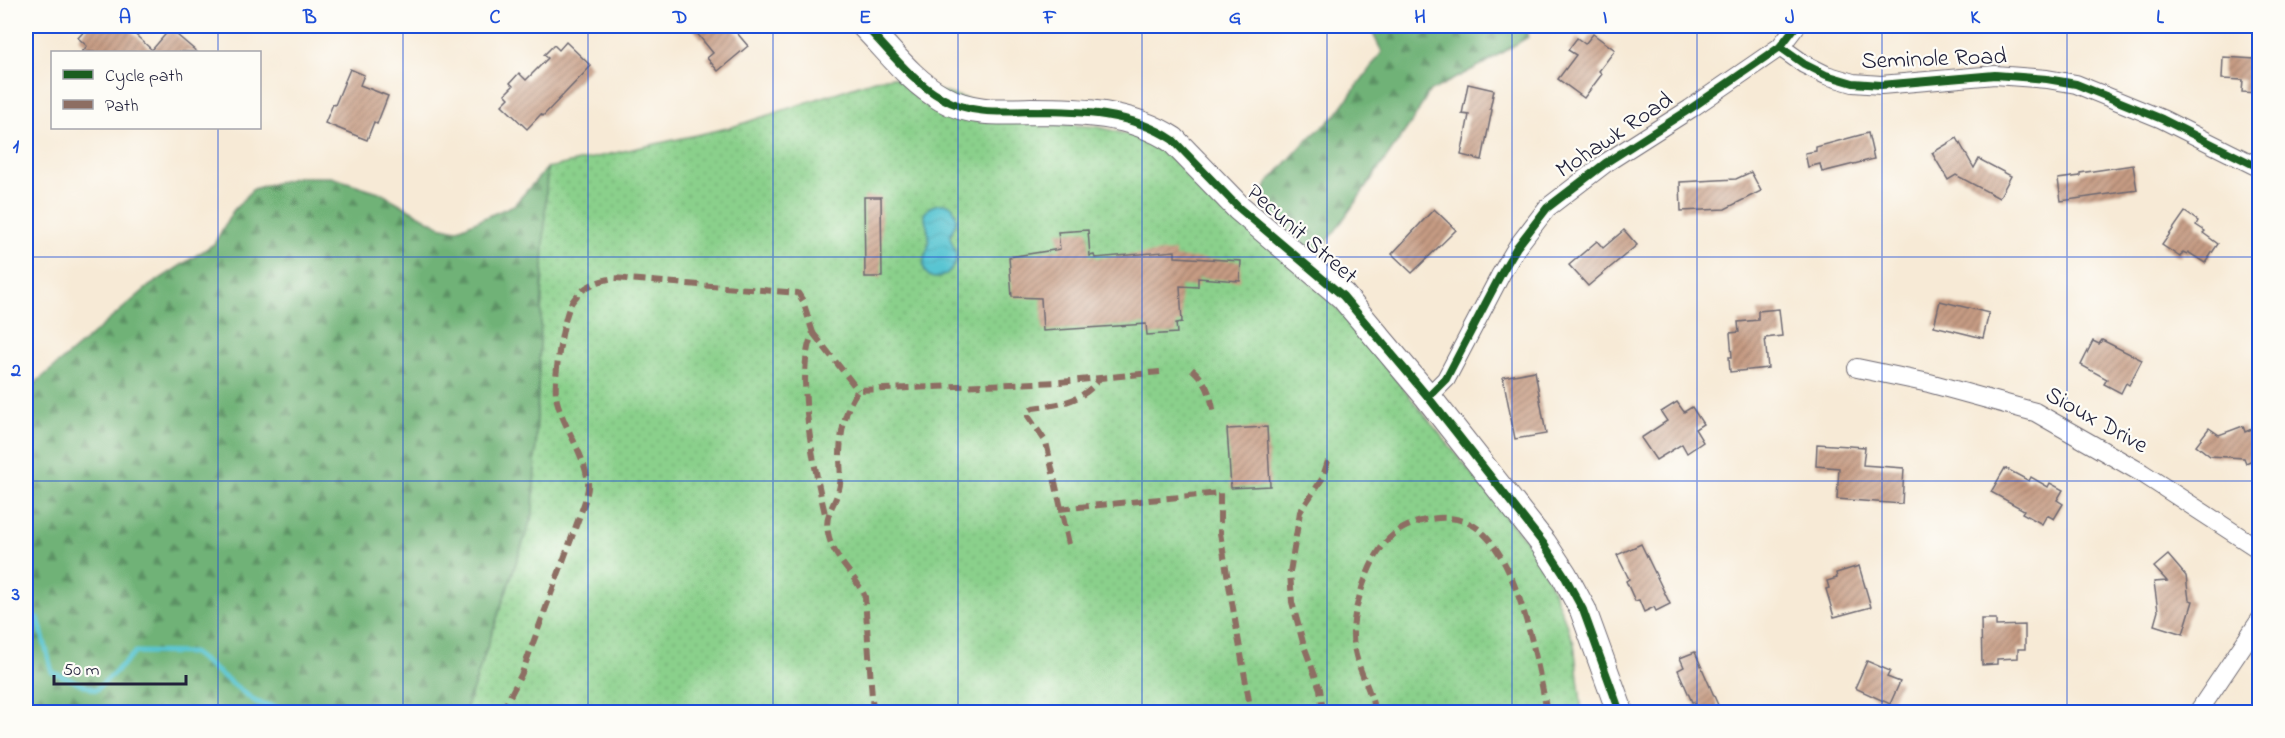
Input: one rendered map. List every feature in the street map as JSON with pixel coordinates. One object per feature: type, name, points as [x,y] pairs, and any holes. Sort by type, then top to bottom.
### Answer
[{"type":"street","name":"Pecunit Street","points":[[865,26],[914,78],[936,94],[957,105],[1000,113],[1051,111],[1113,116],[1138,122],[1161,132],[1187,153],[1239,208],[1342,296],[1428,397],[1543,543],[1583,610],[1620,712]]},
{"type":"street","name":"Mohawk Road","points":[[1428,397],[1446,379],[1501,274],[1547,208],[1606,162],[1690,109],[1780,47],[1796,26]]},
{"type":"street","name":"Seminole Road","points":[[1780,47],[1804,64],[1826,75],[1853,83],[1881,85],[1995,75],[2076,84],[2162,119],[2259,168]]},
{"type":"street","name":"Sioux Drive","points":[[1857,368],[1929,383],[2035,412],[2142,472],[2259,550]]},
{"type":"street","points":[[2198,712],[2259,620]]},
{"type":"green space","points":[[1369,26],[1529,26],[1528,37],[1429,92],[1415,117],[1319,254],[1302,248],[1261,200],[1267,184],[1307,140],[1335,116],[1382,52]]},
{"type":"green space","points":[[892,77],[1049,123],[1099,127],[1159,146],[1331,302],[1535,552],[1574,643],[1582,712],[465,712],[533,513],[547,168],[732,127],[874,80]]},
{"type":"green space","points":[[547,168],[533,513],[465,712],[26,712],[26,391],[149,286],[214,244],[233,211],[253,189],[297,177],[331,177],[379,192],[439,226],[456,230],[514,205]]},
{"type":"water","points":[[948,204],[953,207],[957,219],[950,237],[956,259],[947,274],[936,278],[927,274],[924,268],[929,238],[924,214],[930,207]]},
{"type":"building","points":[[89,26],[126,26],[152,50],[170,29],[196,51],[83,51],[87,46],[78,38]]},
{"type":"building","points":[[691,26],[731,26],[748,46],[718,71],[707,58],[713,53]]},
{"type":"building","points":[[1593,34],[1615,50],[1599,71],[1602,74],[1584,98],[1558,79],[1576,55],[1568,50],[1577,38],[1585,44]]},
{"type":"building","points":[[566,42],[591,66],[543,116],[541,114],[527,129],[502,105],[509,98],[505,94],[513,86],[510,83],[519,73],[526,80],[548,58],[544,55],[554,45],[559,50]]},
{"type":"building","points":[[2223,57],[2255,59],[2255,68],[2259,69],[2259,93],[2242,92],[2243,80],[2222,79]]},
{"type":"building","points":[[350,69],[364,75],[360,85],[388,96],[377,124],[374,122],[367,140],[325,123]]},
{"type":"building","points":[[1468,84],[1494,90],[1482,160],[1461,155],[1469,115],[1462,114]]},
{"type":"building","points":[[1868,133],[1874,159],[1822,172],[1820,164],[1808,167],[1805,153],[1816,151],[1816,147]]},
{"type":"building","points":[[1957,138],[1974,168],[1979,159],[2011,176],[1999,198],[1956,175],[1948,180],[1932,153]]},
{"type":"building","points":[[2133,165],[2137,190],[2061,201],[2058,179],[2080,176],[2080,173]]},
{"type":"building","points":[[1751,172],[1761,191],[1725,209],[1681,211],[1680,182],[1736,179]]},
{"type":"building","points":[[864,197],[881,197],[882,277],[865,277]]},
{"type":"building","points":[[1434,209],[1456,230],[1412,273],[1392,254]]},
{"type":"building","points":[[2185,212],[2198,221],[2196,225],[2218,244],[2205,263],[2188,252],[2187,254],[2183,252],[2180,257],[2162,245]]},
{"type":"building","points":[[1088,230],[1090,256],[1094,255],[1095,258],[1175,251],[1175,257],[1241,261],[1240,281],[1198,278],[1198,287],[1180,286],[1182,322],[1176,323],[1177,333],[1147,335],[1146,324],[1043,331],[1041,298],[1012,297],[1009,257],[1060,249],[1058,232]]},
{"type":"building","points":[[1624,230],[1637,245],[1588,286],[1569,265],[1597,241],[1603,248]]},
{"type":"building","points":[[1940,301],[1989,313],[1983,338],[1934,326]]},
{"type":"building","points":[[1779,309],[1782,336],[1765,338],[1768,368],[1730,372],[1729,357],[1732,357],[1730,333],[1739,332],[1738,322],[1758,320],[1758,311]]},
{"type":"building","points":[[2102,340],[2142,360],[2129,385],[2126,383],[2121,393],[2104,384],[2107,379],[2081,365],[2093,341],[2099,344]]},
{"type":"building","points":[[1535,371],[1546,434],[1515,439],[1503,377]]},
{"type":"building","points":[[1677,402],[1684,412],[1692,407],[1703,424],[1695,429],[1703,442],[1687,453],[1682,444],[1656,460],[1641,438],[1667,421],[1661,412]]},
{"type":"building","points":[[2243,426],[2245,432],[2259,426],[2259,457],[2246,463],[2244,458],[2210,456],[2196,445],[2209,428],[2219,435]]},
{"type":"building","points":[[1267,427],[1270,486],[1231,488],[1227,429]]},
{"type":"building","points":[[1817,444],[1865,447],[1863,465],[1904,468],[1902,504],[1837,499],[1839,468],[1816,466]]},
{"type":"building","points":[[2005,468],[2029,481],[2031,477],[2048,487],[2050,483],[2063,490],[2057,500],[2063,504],[2054,519],[2047,515],[2042,524],[2022,513],[2024,510],[1991,492]]},
{"type":"building","points":[[1641,544],[1670,604],[1656,611],[1654,607],[1644,612],[1639,600],[1635,601],[1626,581],[1629,579],[1617,555]]},
{"type":"building","points":[[2168,555],[2186,576],[2189,600],[2193,601],[2183,634],[2154,625],[2158,611],[2154,582],[2167,581],[2154,567]]},
{"type":"building","points":[[1859,566],[1871,607],[1834,617],[1826,589],[1829,588],[1827,581],[1837,578],[1836,573]]},
{"type":"building","points":[[1981,619],[1996,619],[1996,626],[2025,625],[2025,649],[2018,649],[2018,658],[1997,659],[1997,664],[1982,665]]},
{"type":"building","points":[[1695,652],[1721,712],[1699,712],[1678,670],[1684,667],[1680,658]]},
{"type":"building","points":[[1867,661],[1890,671],[1887,677],[1900,682],[1890,704],[1855,688]]},
{"type":"waterway","points":[[26,617],[38,618],[52,672],[96,690],[136,652],[193,653],[256,702],[292,712]]},
{"type":"marked path","points":[[502,712],[522,673],[587,493],[586,471],[560,411],[556,381],[562,335],[569,309],[580,292],[590,286],[614,278],[798,293],[803,301],[813,333],[807,350],[806,398],[812,451],[826,518]]},
{"type":"marked path","points":[[813,333],[858,390]]},
{"type":"marked path","points":[[1192,369],[1202,379],[1208,390],[1214,415]]},
{"type":"marked path","points":[[873,712],[865,597],[836,553],[827,529],[828,517],[840,485],[842,430],[853,397],[858,390],[1060,382],[1160,372]]},
{"type":"marked path","points":[[1069,544],[1046,442],[1028,416],[1028,411],[1070,401],[1085,393],[1099,379]]},
{"type":"marked path","points":[[1323,712],[1320,689],[1304,646],[1292,602],[1290,572],[1300,512],[1322,479],[1328,461]]},
{"type":"marked path","points":[[1059,509],[1220,493],[1220,533],[1251,712]]},
{"type":"marked path","points":[[1375,712],[1354,645],[1354,621],[1363,585],[1374,559],[1389,538],[1410,525],[1423,520],[1439,518],[1457,519],[1474,526],[1497,550],[1508,570],[1526,618],[1547,712]]},
{"type":"cycle path","points":[[865,26],[920,83],[942,98],[963,107],[996,112],[1068,112],[1105,115],[1140,124],[1173,140],[1239,208],[1343,296],[1428,397],[1543,543],[1583,610],[1620,712]]},
{"type":"cycle path","points":[[1428,397],[1446,379],[1501,274],[1517,247],[1547,208],[1607,162],[1690,109],[1780,47],[1796,26]]},
{"type":"cycle path","points":[[1780,47],[1804,64],[1826,75],[1853,83],[1881,85],[1995,75],[2076,84],[2162,119],[2260,168]]}]
